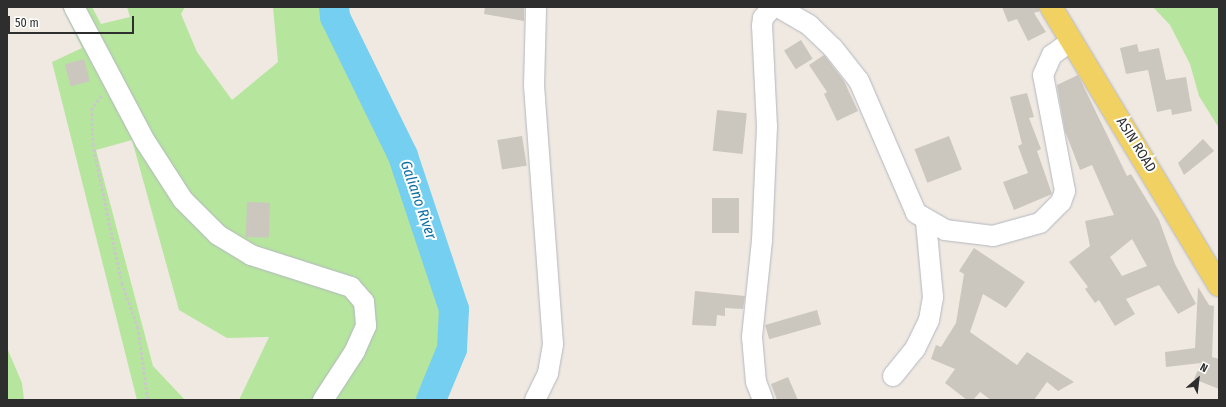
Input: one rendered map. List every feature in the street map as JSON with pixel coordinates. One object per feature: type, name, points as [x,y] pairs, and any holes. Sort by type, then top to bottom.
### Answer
[{"type":"main road","name":"ASIN ROAD","points":[[1051,7],[1219,285]]},
{"type":"street","points":[[74,7],[117,85],[144,141],[183,200],[218,235],[251,255],[351,287],[364,302],[366,326],[355,350],[324,400]]},
{"type":"street","points":[[535,400],[548,373],[553,344],[534,86],[536,7]]},
{"type":"street","points":[[763,400],[756,382],[752,337],[762,241],[767,127],[762,26],[763,18],[773,7]]},
{"type":"street","points":[[778,7],[809,25],[834,48],[858,81],[909,201],[926,221],[946,230],[993,236],[1040,223],[1052,214],[1065,191],[1043,75],[1052,55],[1071,41]]},
{"type":"street","points":[[893,376],[915,349],[928,320],[933,297],[926,221]]},
{"type":"path","points":[[117,85],[92,108],[90,120],[122,283],[138,327],[148,400]]},
{"type":"green space","points":[[62,7],[92,7],[101,24],[130,17],[127,7],[185,7],[181,14],[197,52],[232,100],[278,62],[273,7],[334,7],[335,18],[403,156],[454,309],[452,349],[431,400],[239,400],[269,337],[227,338],[179,310],[132,140],[96,150],[153,366],[185,400],[137,400],[52,62],[82,48]]},
{"type":"green space","points":[[1153,7],[1219,7],[1219,128],[1199,96],[1190,64],[1170,25]]},
{"type":"green space","points":[[7,348],[22,383],[24,400],[7,400]]},
{"type":"building","points":[[485,7],[524,7],[524,21],[484,14]]},
{"type":"building","points":[[1002,7],[1039,7],[1040,11],[1034,13],[1046,32],[1028,41],[1017,19],[1008,22]]},
{"type":"building","points":[[801,40],[813,59],[796,69],[784,51]]},
{"type":"building","points":[[1137,44],[1139,52],[1159,48],[1166,80],[1186,77],[1192,111],[1172,115],[1171,109],[1157,112],[1148,70],[1126,74],[1120,48]]},
{"type":"building","points":[[824,55],[844,81],[858,111],[837,121],[824,94],[827,92],[809,65]]},
{"type":"building","points":[[84,59],[90,81],[71,86],[65,64]]},
{"type":"building","points":[[1078,75],[1127,176],[1131,174],[1159,220],[1175,264],[1196,304],[1178,314],[1159,285],[1126,299],[1135,314],[1115,326],[1099,300],[1095,303],[1085,289],[1088,287],[1069,262],[1090,246],[1085,221],[1114,215],[1092,165],[1080,170],[1065,131],[1057,85]],"holes":[[[1132,239],[1147,266],[1122,276],[1110,257]]]},
{"type":"building","points":[[1027,93],[1034,117],[1029,118],[1041,149],[1037,151],[1052,194],[1014,210],[1003,182],[1028,173],[1018,146],[1022,144],[1010,97]]},
{"type":"building","points":[[717,110],[747,113],[743,154],[713,151]]},
{"type":"building","points":[[522,136],[527,166],[502,170],[497,140]]},
{"type":"building","points":[[949,136],[962,170],[927,183],[914,149]]},
{"type":"building","points":[[1203,139],[1214,151],[1184,175],[1178,163]]},
{"type":"building","points":[[712,198],[739,198],[739,233],[712,233]]},
{"type":"building","points":[[247,202],[270,203],[269,238],[246,237]]},
{"type":"building","points":[[974,248],[1025,282],[1006,308],[983,294],[970,332],[1017,365],[1027,352],[1074,382],[1058,391],[1047,382],[1034,400],[991,400],[980,392],[973,400],[967,400],[945,383],[955,369],[931,359],[936,345],[941,347],[956,323],[964,274],[959,271]]},
{"type":"building","points":[[1198,287],[1209,305],[1214,306],[1212,357],[1219,359],[1219,389],[1194,379],[1201,363],[1166,367],[1165,352],[1195,348]]},
{"type":"building","points":[[695,291],[745,296],[743,309],[725,308],[725,316],[717,315],[716,326],[692,325]]},
{"type":"building","points":[[817,310],[821,324],[769,339],[765,325]]},
{"type":"building","points":[[788,377],[798,400],[777,400],[771,384]]},
{"type":"waterway","name":"Galiano River","points":[[334,7],[335,17],[403,156],[454,309],[452,349],[431,400]]}]
